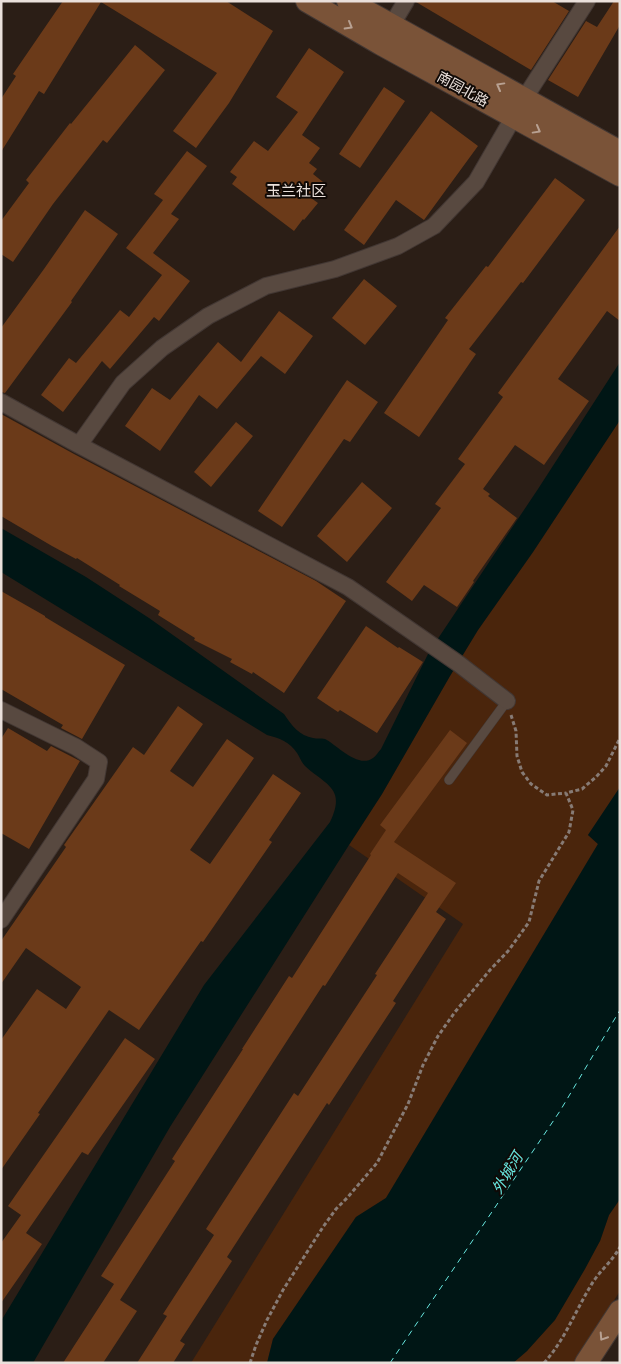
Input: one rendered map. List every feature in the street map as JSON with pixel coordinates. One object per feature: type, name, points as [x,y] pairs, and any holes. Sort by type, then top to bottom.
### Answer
[{"type":"main road","name":"南园北路","points":[[307,1],[381,44],[620,152]]},
{"type":"main road","name":"南园北路","points":[[348,1],[391,26],[620,175]]},
{"type":"main road","points":[[586,1363],[620,1311]]},
{"type":"street","points":[[391,26],[406,1]]},
{"type":"street","points":[[79,445],[124,383],[162,348],[208,316],[266,286],[335,269],[398,246],[434,226],[476,182],[519,108],[587,1]]},
{"type":"street","points":[[1,402],[348,586],[459,664],[507,701]]},
{"type":"street","points":[[1,710],[76,747],[98,762],[96,779],[1,920]]},
{"type":"lane","points":[[449,780],[507,701]]},
{"type":"path","points":[[507,701],[516,730],[517,756],[522,772],[531,784],[547,795],[582,789],[606,766],[620,738]]},
{"type":"path","points":[[250,1363],[260,1336],[279,1298],[323,1227],[336,1209],[377,1162],[408,1104],[423,1065],[438,1036],[455,1012],[509,950],[529,922],[539,881],[569,832],[573,810],[566,793]]},
{"type":"path","points":[[544,1363],[554,1352],[591,1285],[620,1247]]},
{"type":"shaded area","points":[[620,420],[620,787],[588,835],[598,844],[386,1198],[356,1217],[273,1339],[267,1363],[191,1363],[463,924],[349,845],[382,794],[478,630],[533,552]]},
{"type":"shaded area","points":[[620,1199],[620,1291],[574,1363],[513,1363],[527,1351],[600,1241],[609,1215]]},
{"type":"water","points":[[620,362],[620,420],[533,552],[478,630],[382,794],[170,1127],[33,1363],[1,1363],[1,1321],[204,985],[330,822],[336,802],[332,789],[302,763],[288,743],[267,735],[1,572],[1,528],[86,577],[149,618],[284,714],[300,732],[308,737],[325,739],[348,755],[361,761],[367,761],[374,757],[381,749],[429,652]]},
{"type":"water","name":"外城河","points":[[620,787],[620,1199],[609,1215],[600,1241],[585,1269],[555,1320],[527,1351],[513,1363],[267,1363],[273,1339],[356,1217],[386,1198],[598,844],[588,835]]},
{"type":"building","points":[[63,1],[226,1],[273,31],[229,103],[196,148],[173,131],[217,73],[101,2],[44,94],[39,91],[1,152],[1,99],[16,76],[13,74]]},
{"type":"building","points":[[416,1],[552,1],[569,11],[531,70]]},
{"type":"building","points":[[614,1],[620,1],[620,25],[578,97],[548,80],[586,21],[597,27]]},
{"type":"building","points":[[135,45],[165,70],[107,143],[103,140],[53,204],[13,262],[1,254],[1,221],[29,183],[26,180],[70,123]]},
{"type":"building","points":[[309,48],[344,72],[302,135],[320,148],[309,163],[317,169],[313,174],[323,182],[311,198],[318,203],[294,231],[232,184],[237,177],[230,172],[254,141],[268,151],[298,112],[276,97]]},
{"type":"building","points":[[384,87],[405,101],[360,168],[339,154]]},
{"type":"building","points":[[431,111],[478,146],[424,220],[396,200],[364,245],[344,230]]},
{"type":"building","points":[[187,151],[207,166],[171,214],[179,219],[153,253],[190,281],[159,321],[154,317],[110,369],[102,361],[63,412],[41,395],[69,358],[76,363],[120,310],[129,317],[162,275],[126,248],[163,200],[154,194]]},
{"type":"building","points":[[555,178],[585,200],[523,283],[521,282],[469,349],[476,354],[419,437],[384,413],[448,320],[445,318],[486,266],[488,267]]},
{"type":"building","points":[[85,210],[118,234],[72,302],[5,393],[1,392],[1,328]]},
{"type":"building","points":[[620,226],[620,321],[607,311],[558,379],[589,401],[544,465],[515,445],[483,489],[490,494],[488,496],[517,518],[457,607],[424,585],[412,601],[386,582],[441,508],[435,504],[465,464],[458,459],[503,397],[498,393]]},
{"type":"building","points":[[364,279],[397,306],[365,345],[332,318]]},
{"type":"building","points":[[279,311],[313,336],[285,374],[261,356],[217,409],[199,395],[160,451],[125,426],[152,388],[170,400],[218,342],[241,362]]},
{"type":"building","points":[[347,380],[378,402],[350,442],[344,439],[282,527],[258,511]]},
{"type":"building","points":[[1,414],[316,581],[346,601],[284,693],[253,672],[252,674],[230,662],[232,659],[194,640],[195,638],[158,615],[160,611],[77,558],[52,546],[1,516]]},
{"type":"building","points":[[236,422],[253,436],[211,487],[194,472]]},
{"type":"building","points":[[362,482],[392,508],[347,562],[317,536]]},
{"type":"building","points":[[1,591],[125,665],[82,739],[61,728],[63,725],[1,689]]},
{"type":"building","points":[[366,626],[398,648],[423,662],[377,733],[340,710],[338,712],[317,698]]},
{"type":"building","points":[[178,706],[203,724],[170,771],[193,787],[227,739],[254,758],[190,850],[210,864],[273,774],[301,793],[269,840],[272,842],[139,1030],[109,1010],[1,1170],[1,1040],[37,989],[66,1009],[81,987],[26,948],[1,984],[1,941],[66,847],[64,845],[133,747],[144,755]]},
{"type":"building","points":[[8,728],[47,751],[51,746],[80,761],[29,849],[1,833],[1,739]]},
{"type":"building","points":[[450,730],[467,743],[394,842],[456,883],[436,912],[446,919],[393,1001],[396,1003],[329,1105],[327,1103],[227,1257],[232,1261],[180,1341],[185,1344],[173,1363],[137,1363],[167,1316],[163,1314],[214,1235],[206,1229],[294,1093],[298,1096],[428,893],[398,873],[325,986],[323,985],[120,1300],[137,1311],[103,1363],[63,1363],[114,1284],[101,1276],[175,1161],[172,1159],[289,976],[292,978],[371,855],[386,830],[380,825]]},
{"type":"building","points":[[125,1038],[155,1059],[88,1155],[82,1152],[26,1233],[42,1244],[1,1303],[1,1243],[21,1215],[8,1206]]},
{"type":"ferry route","points":[[390,1363],[560,1111],[620,1010]]},
{"type":"district","name":"玉兰社区","points":[[296,190]]}]
